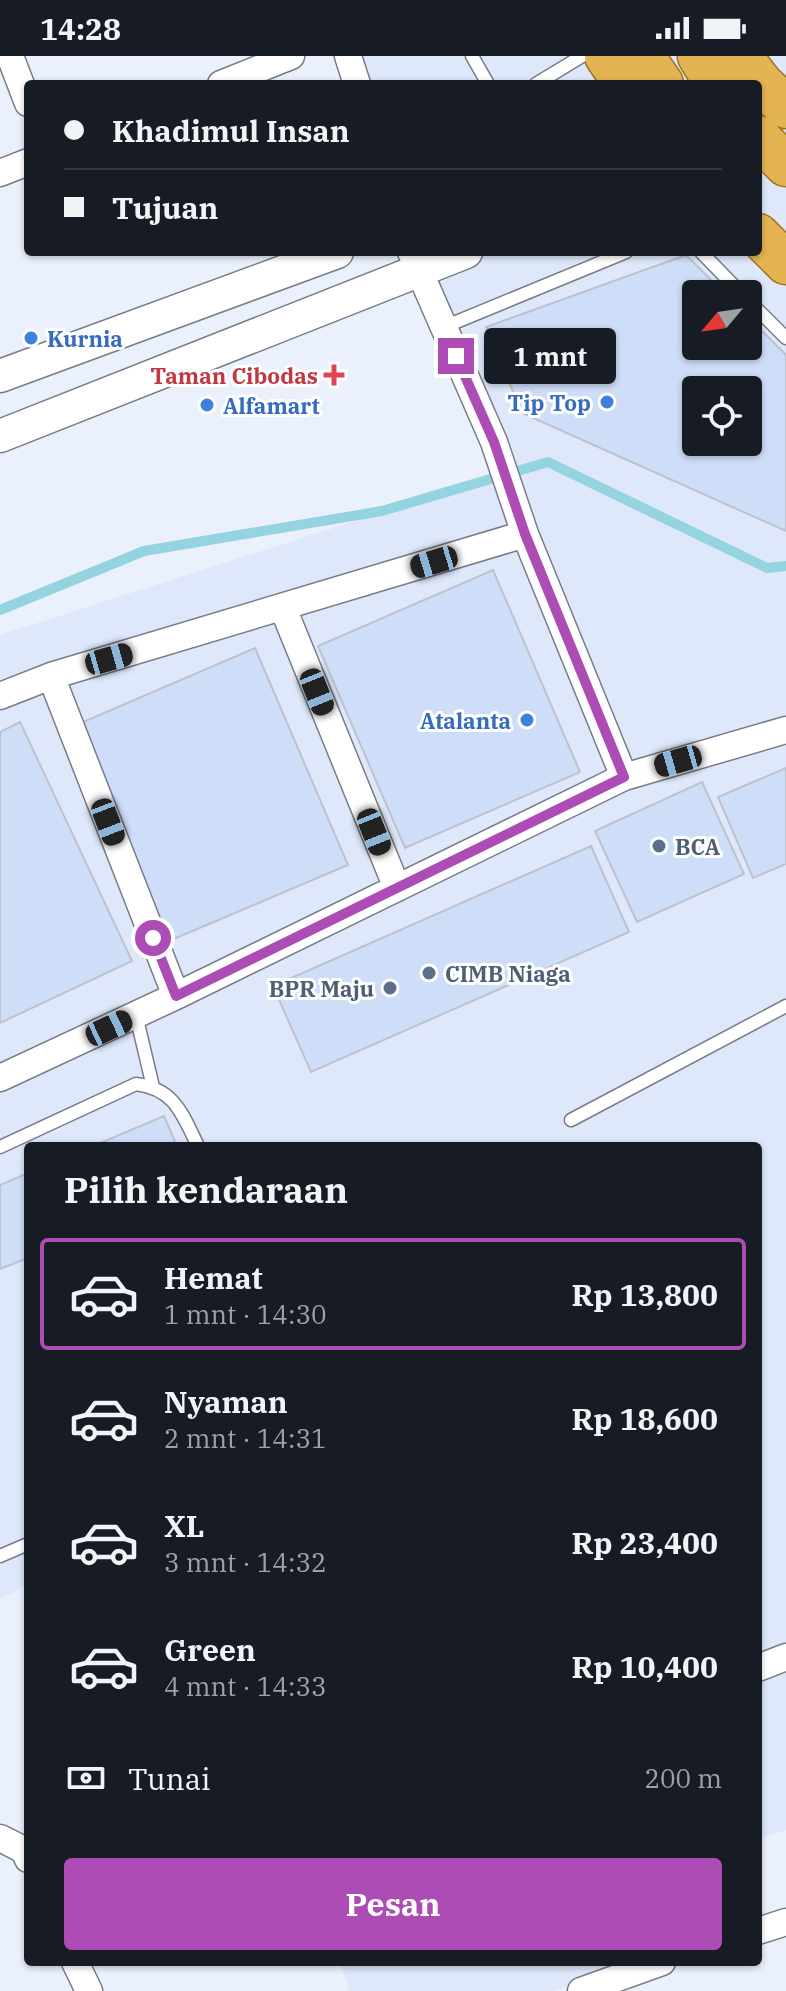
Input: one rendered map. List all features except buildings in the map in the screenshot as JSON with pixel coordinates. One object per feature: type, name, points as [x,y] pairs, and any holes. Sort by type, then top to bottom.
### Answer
[{"type":"highway","points":[[606,56],[622,80]]},
{"type":"highway","points":[[643,56],[659,80]]},
{"type":"highway","points":[[699,56],[714,80]]},
{"type":"highway","points":[[740,56],[759,80]]},
{"type":"highway","points":[[762,84],[786,107]]},
{"type":"highway","points":[[762,141],[786,165]]},
{"type":"highway","points":[[762,207],[786,229]]},
{"type":"highway","points":[[762,239],[786,263]]},
{"type":"street","points":[[10,56],[24,93]]},
{"type":"street","points":[[231,80],[291,56]]},
{"type":"street","points":[[348,56],[356,80]]},
{"type":"street","points":[[0,173],[24,164]]},
{"type":"street","points":[[0,376],[326,256]]},
{"type":"street","points":[[0,436],[415,261],[443,256]]},
{"type":"street","points":[[415,261],[494,442],[525,534],[624,777]]},
{"type":"street","points":[[0,696],[51,676],[525,534]]},
{"type":"street","points":[[283,608],[397,888]]},
{"type":"street","points":[[51,676],[176,996]]},
{"type":"street","points":[[0,1078],[176,996],[624,777],[786,730]]},
{"type":"street","points":[[762,1666],[786,1657]]},
{"type":"street","points":[[0,1838],[24,1850]]},
{"type":"street","points":[[762,1930],[786,1922]]},
{"type":"street","points":[[581,1991],[651,1966]]},
{"type":"lane","points":[[472,56],[486,80]]},
{"type":"lane","points":[[543,80],[582,56]]},
{"type":"lane","points":[[443,327],[616,256]]},
{"type":"lane","points":[[705,256],[728,280]]},
{"type":"lane","points":[[762,314],[786,338]]},
{"type":"lane","points":[[571,1120],[786,1006]]},
{"type":"lane","points":[[136,1015],[153,1087]]},
{"type":"lane","points":[[0,1147],[136,1084],[153,1087],[179,1108],[196,1142]]},
{"type":"lane","points":[[0,1556],[24,1546]]},
{"type":"shaded area","points":[[351,56],[786,56],[786,1830],[762,1838],[762,1142],[24,1142],[24,1587],[0,1599],[0,635],[498,475],[421,256],[762,256],[762,80],[360,80]]},
{"type":"shaded area","points":[[341,1966],[616,1966],[554,1991],[349,1991]]},
{"type":"waterway","points":[[0,610],[144,551],[382,511],[548,462],[767,568],[786,566]]},
{"type":"place","name":"Kurnia","points":[[31,338]]},
{"type":"place","name":"Taman Cibodas","points":[[334,375]]},
{"type":"place","name":"Tip Top","points":[[607,402]]},
{"type":"place","name":"Alfamart","points":[[207,405]]},
{"type":"place","name":"Atalanta","points":[[527,720]]},
{"type":"place","name":"BCA","points":[[659,846]]},
{"type":"place","name":"CIMB Niaga","points":[[429,973]]},
{"type":"place","name":"BPR Maju","points":[[390,988]]},
{"type":"route","points":[[153,938],[176,996],[624,777],[525,534],[494,442],[456,356]]}]
